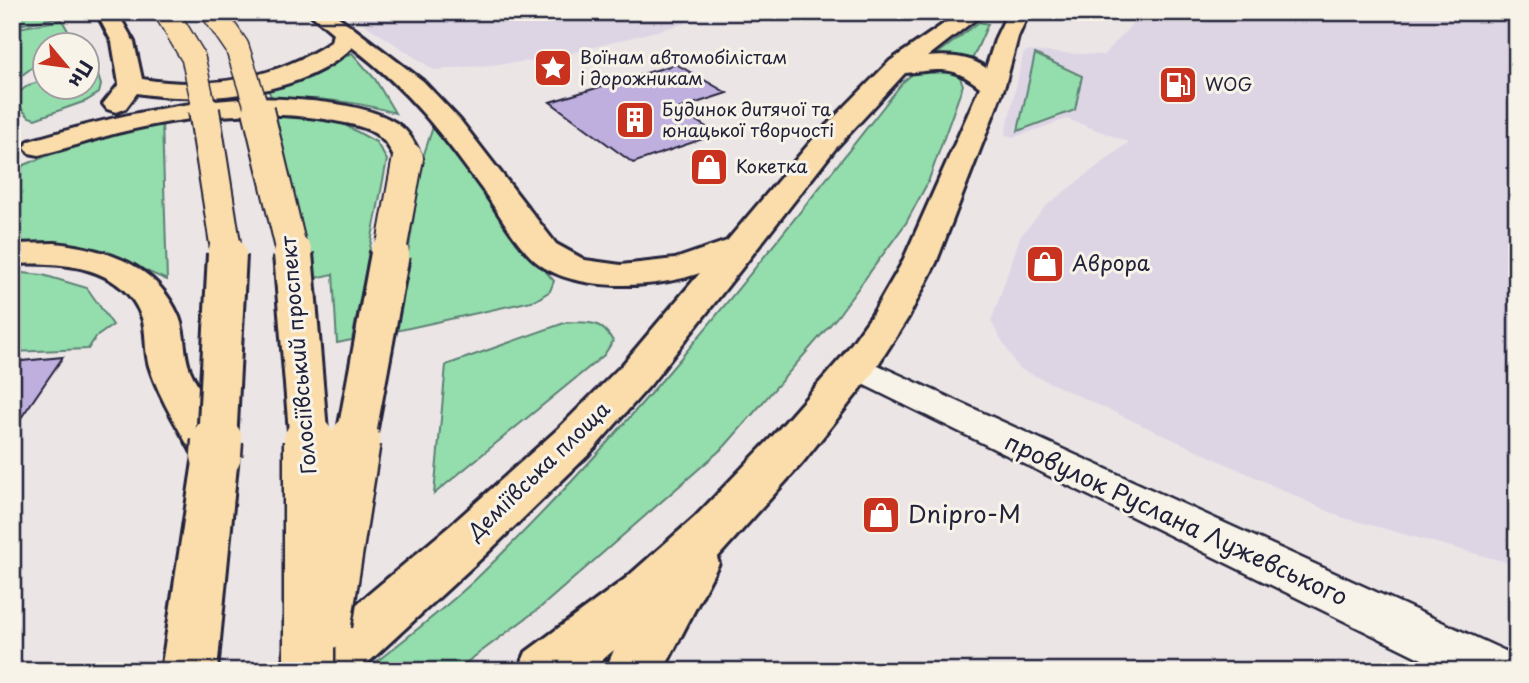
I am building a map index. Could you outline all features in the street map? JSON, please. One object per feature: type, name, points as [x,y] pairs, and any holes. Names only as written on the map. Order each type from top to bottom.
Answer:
[{"type":"main road","points":[[12,158],[97,118],[121,100],[131,84],[122,43],[106,12]]},
{"type":"main road","points":[[166,12],[193,57],[211,143],[227,252],[216,455],[189,671]]},
{"type":"main road","name":"Голосіївський проспект","points":[[213,12],[237,47],[265,132],[292,243],[310,452],[314,671]]},
{"type":"main road","points":[[318,12],[386,63],[431,104],[544,251],[576,269],[621,275],[650,274],[682,268],[740,248]]},
{"type":"main road","name":"Деміївська площа","points":[[314,671],[344,649],[468,540],[573,442],[637,374],[825,143],[898,66],[975,12]]},
{"type":"main road","points":[[546,671],[643,595],[712,531],[787,450],[856,367],[889,318],[919,263],[993,85],[1007,37],[1019,12]]},
{"type":"main road","points":[[131,84],[185,92],[225,90],[267,81],[330,54],[342,45],[344,30]]},
{"type":"main road","points":[[898,66],[947,62],[971,68],[993,85]]},
{"type":"main road","points":[[39,147],[144,117],[191,110],[274,104],[323,111],[382,126],[397,136],[408,158]]},
{"type":"main road","points":[[314,671],[408,158],[431,104]]},
{"type":"main road","points":[[12,254],[38,252],[86,256],[115,267],[142,287],[160,317],[169,367],[216,455]]},
{"type":"main road","points":[[633,671],[712,531]]},
{"type":"street","name":"провулок Руслана Лужевського","points":[[856,367],[1497,671]]},
{"type":"shaded area","points":[[346,12],[668,12],[687,23],[545,60],[434,70]]},
{"type":"shaded area","points":[[1143,12],[1205,23],[1220,12],[1517,12],[1517,565],[1341,517],[1018,368],[991,322],[1020,237],[1047,205],[1129,142],[1067,119],[1015,137],[1005,135],[1023,55],[1026,51],[1104,55]]},
{"type":"green space","points":[[12,12],[59,12],[62,17],[12,26]]},
{"type":"green space","points":[[62,20],[69,32],[32,32],[32,68],[18,78],[12,73],[12,29]]},
{"type":"green space","points":[[979,22],[988,24],[971,62],[936,55]]},
{"type":"green space","points":[[352,53],[375,79],[395,113],[334,101],[272,98],[268,90],[328,66]]},
{"type":"green space","points":[[1035,54],[1082,76],[1075,110],[1018,131]]},
{"type":"green space","points":[[937,69],[959,75],[963,85],[928,182],[906,223],[837,317],[725,446],[541,607],[455,671],[365,671],[462,592],[533,522],[697,339],[903,82],[916,71]]},
{"type":"green space","points":[[31,85],[32,102],[83,102],[35,119],[29,117],[16,103],[22,90]]},
{"type":"green space","points":[[275,112],[343,124],[376,142],[387,160],[352,340],[337,343],[333,274],[307,280],[300,220]]},
{"type":"green space","points":[[162,121],[167,280],[105,253],[72,246],[12,245],[12,170],[76,144]]},
{"type":"green space","points":[[434,124],[516,237],[554,281],[550,291],[536,300],[396,331],[423,157]]},
{"type":"green space","points":[[12,272],[43,275],[87,288],[113,325],[96,337],[88,349],[12,352]]},
{"type":"green space","points":[[567,322],[599,326],[613,341],[604,355],[434,494],[446,365]]},
{"type":"building","name":"Будинок дитячої та юнацької творчості","points":[[676,64],[727,93],[678,109],[717,134],[633,163],[550,102]]},
{"type":"building","points":[[63,357],[12,431],[12,362]]},
{"type":"place","name":"Воїнам автомобілістам і дорожникам","points":[[553,68]]},
{"type":"place","name":"WOG","points":[[1178,85]]},
{"type":"place","name":"Будинок дитячої та юнацької творчості","points":[[635,120]]},
{"type":"place","name":"Кокетка","points":[[709,167]]},
{"type":"place","name":"Аврора","points":[[1045,264]]},
{"type":"place","name":"Dnipro-M","points":[[881,515]]}]
